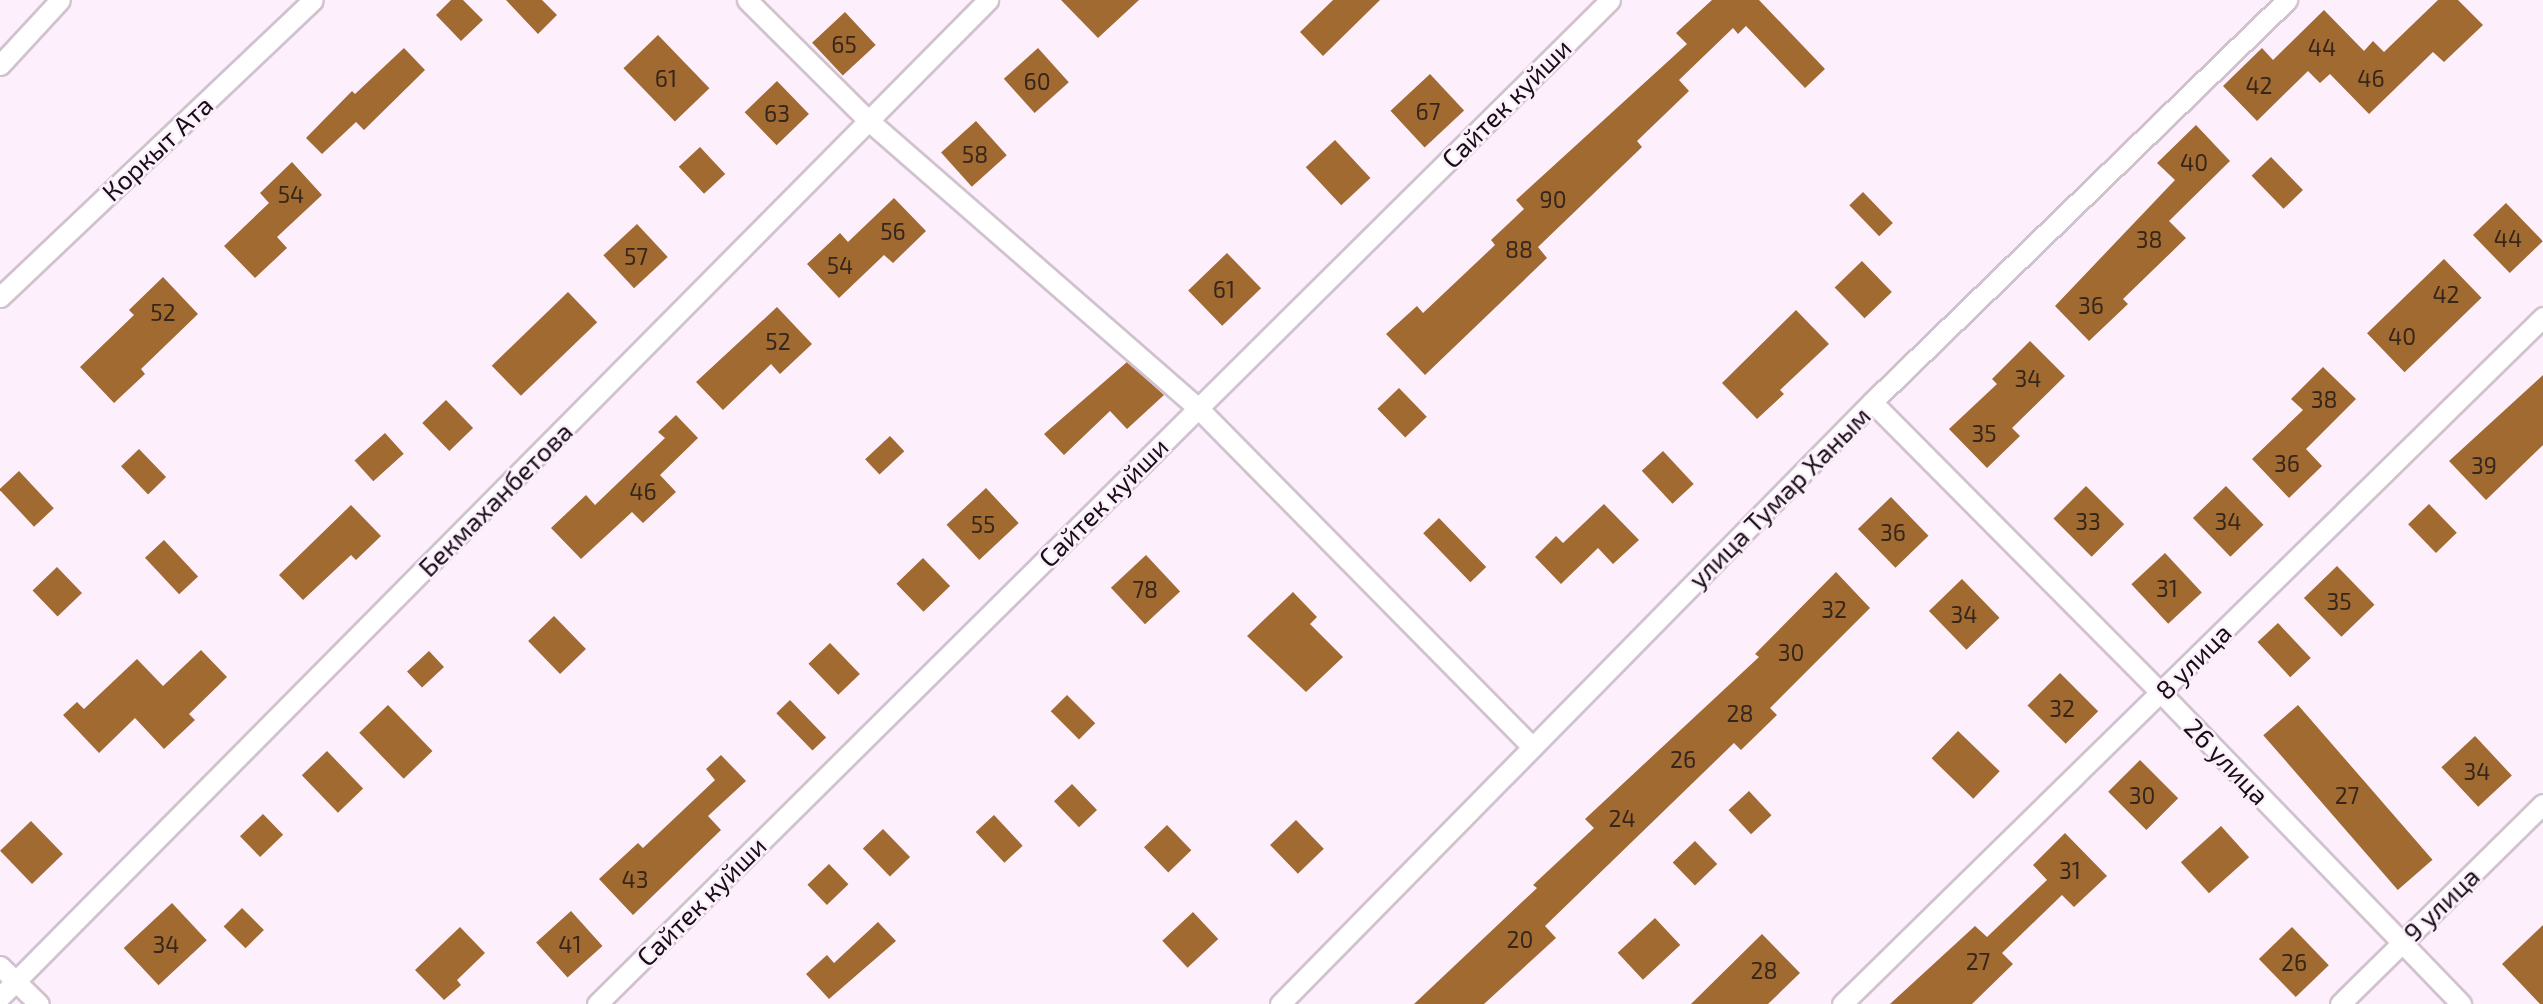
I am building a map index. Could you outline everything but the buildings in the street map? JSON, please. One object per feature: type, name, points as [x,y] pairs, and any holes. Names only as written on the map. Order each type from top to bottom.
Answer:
[{"type":"street","points":[[0,65],[60,0]]},
{"type":"street","name":"Коркыт Ата","points":[[0,297],[313,0]]},
{"type":"street","points":[[747,0],[869,121],[1198,408],[1532,747]]},
{"type":"street","name":"Бекмаханбетова","points":[[0,997],[988,0]]},
{"type":"street","name":"Сайтек куйши","points":[[597,1004],[1610,0]]},
{"type":"street","name":"улица Тумар Ханым","points":[[1280,1004],[1872,402],[2287,0]]},
{"type":"street","name":"8 улица","points":[[1842,1004],[2543,317]]},
{"type":"street","name":"26 улица","points":[[1872,402],[2161,692],[2461,1004]]},
{"type":"street","name":"9 улица","points":[[2340,1004],[2543,804]]},
{"type":"street","points":[[0,966],[38,1004]]}]
